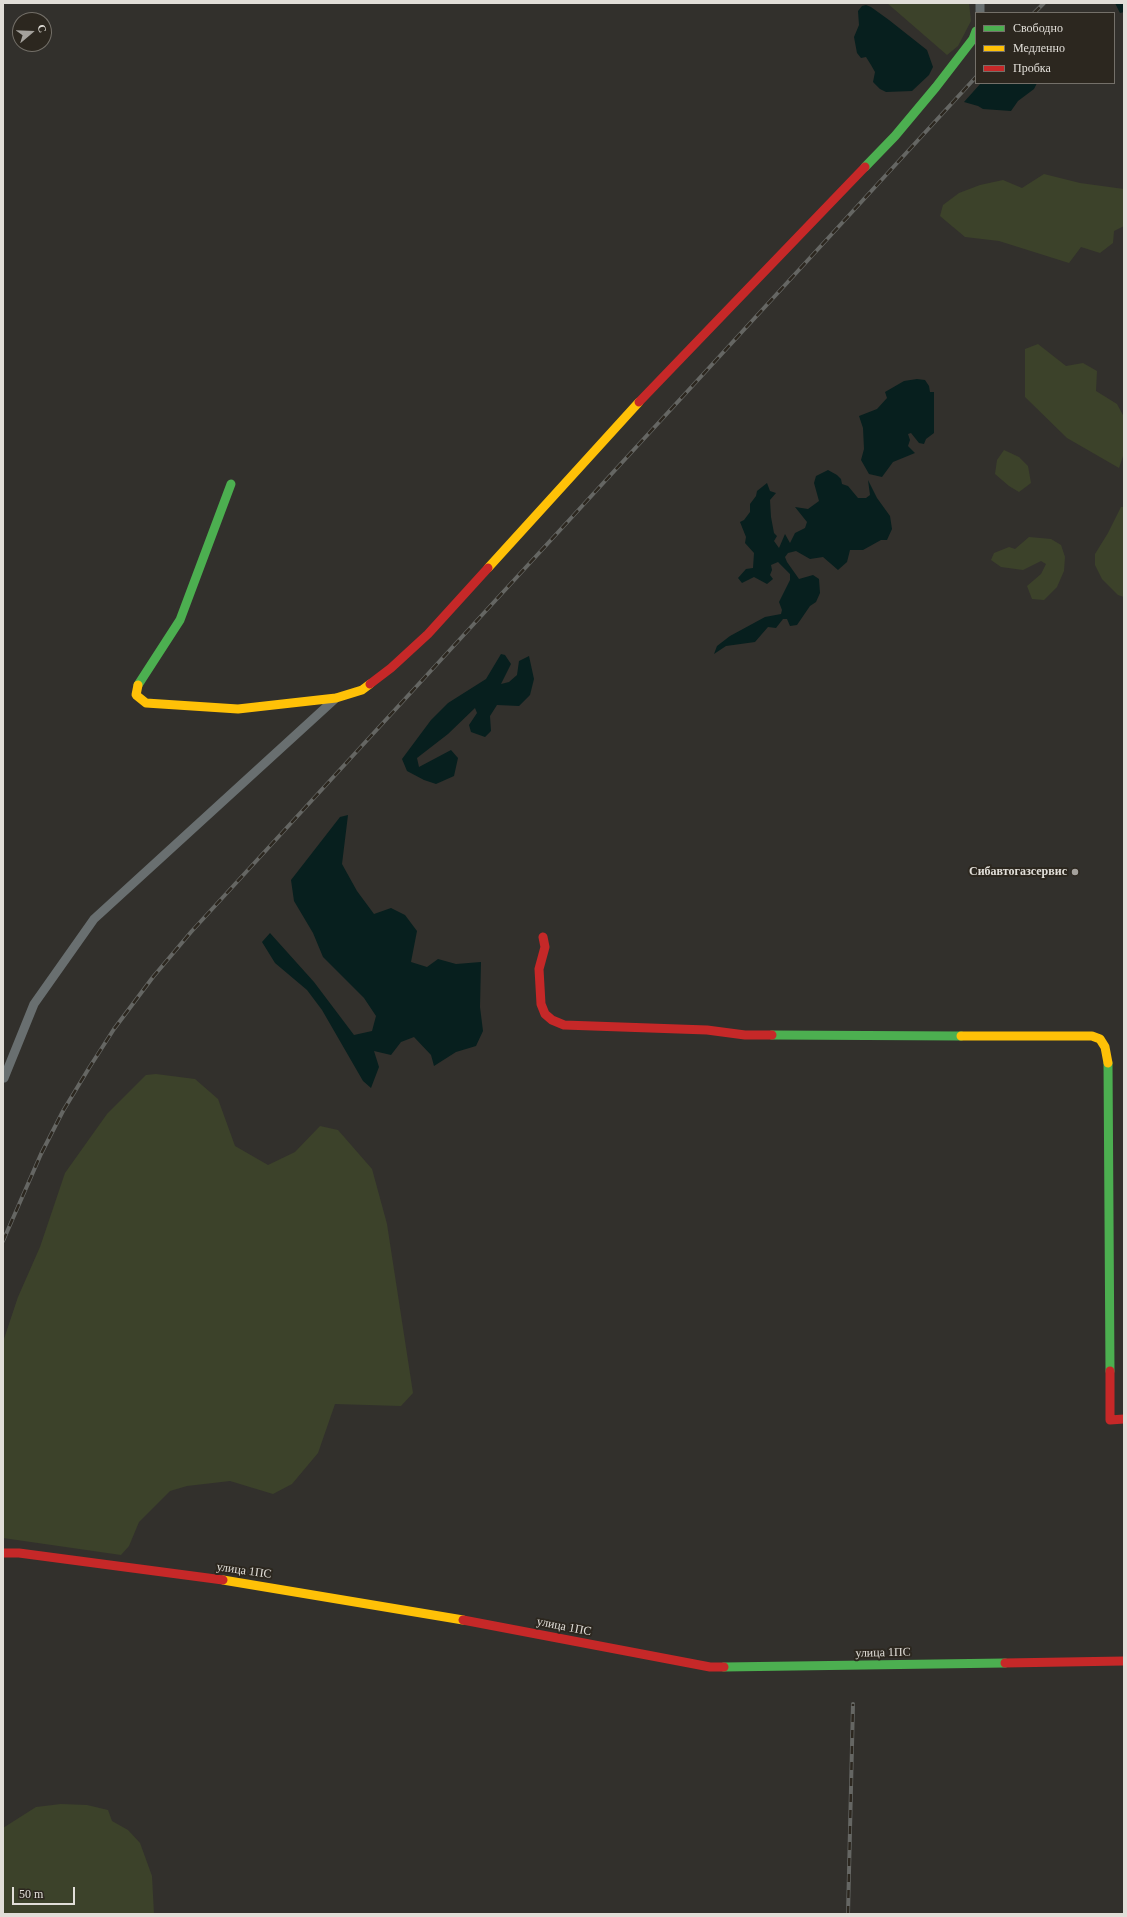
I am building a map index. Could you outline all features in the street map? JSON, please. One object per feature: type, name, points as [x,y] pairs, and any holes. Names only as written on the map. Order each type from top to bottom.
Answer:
[{"type":"street","points":[[231,484],[180,620],[136,688],[136,695],[139,699],[146,703],[238,709],[336,698],[362,690],[409,654],[663,376],[895,136],[936,87],[973,39],[975,34]]},
{"type":"street","points":[[4,1078],[34,1004],[94,919],[336,698]]},
{"type":"street","points":[[543,937],[545,947],[539,969],[542,1004],[545,1014],[552,1020],[564,1025],[707,1030],[745,1035],[1084,1036],[1100,1039],[1105,1047],[1109,1072],[1110,1420],[1124,1418]]},
{"type":"street","name":"улица 1ПС","points":[[3,1553],[19,1553],[261,1585],[468,1621],[710,1667],[1124,1661]]},
{"type":"green space","points":[[887,3],[969,3],[971,21],[958,46],[947,55]]},
{"type":"green space","points":[[1044,174],[1080,183],[1124,189],[1124,226],[1114,231],[1113,243],[1100,253],[1081,247],[1069,263],[999,241],[965,237],[940,216],[943,205],[959,193],[980,185],[1003,180],[1022,188]]},
{"type":"green space","points":[[1038,344],[1066,366],[1083,363],[1097,371],[1096,391],[1117,404],[1124,417],[1124,453],[1119,468],[1067,438],[1025,397],[1025,349]]},
{"type":"green space","points":[[1004,450],[1019,457],[1028,466],[1031,483],[1019,492],[995,474],[997,460]]},
{"type":"green space","points":[[1121,507],[1124,507],[1124,597],[1118,595],[1102,579],[1095,565],[1095,554],[1108,533]]},
{"type":"green space","points":[[1029,537],[1051,539],[1061,545],[1065,557],[1064,571],[1057,587],[1044,600],[1032,599],[1027,586],[1041,574],[1046,564],[1041,561],[1023,570],[1001,567],[991,560],[994,553],[1009,547],[1015,549]]},
{"type":"green space","points":[[156,1074],[195,1079],[218,1099],[235,1146],[268,1165],[295,1152],[320,1126],[338,1130],[372,1169],[387,1224],[413,1393],[401,1406],[335,1404],[318,1453],[292,1484],[273,1494],[230,1481],[187,1486],[170,1491],[139,1522],[129,1546],[121,1555],[3,1538],[3,1342],[18,1297],[40,1247],[65,1173],[107,1114],[146,1075]]},
{"type":"green space","points":[[61,1804],[87,1805],[108,1810],[112,1821],[128,1830],[140,1843],[152,1876],[154,1914],[3,1914],[3,1828],[36,1807]]},
{"type":"water","points":[[1115,3],[1124,3],[1124,12],[1120,13]]},
{"type":"water","points":[[866,5],[889,20],[927,50],[933,67],[929,75],[912,91],[886,92],[880,89],[873,82],[875,72],[866,57],[861,58],[857,53],[854,37],[859,25],[858,11],[862,6]]},
{"type":"water","points":[[980,84],[1036,84],[1034,89],[1018,101],[1011,111],[983,109],[964,102]]},
{"type":"water","points":[[917,379],[925,380],[929,386],[930,392],[934,392],[934,433],[926,439],[924,444],[919,443],[911,433],[908,434],[910,440],[908,446],[915,453],[893,462],[882,477],[869,474],[861,460],[864,449],[863,428],[859,416],[877,409],[887,398],[885,392],[904,381]]},
{"type":"water","points":[[828,470],[837,475],[841,479],[842,484],[848,486],[858,498],[866,498],[870,495],[868,480],[877,498],[890,516],[892,529],[887,540],[881,540],[863,550],[850,550],[847,562],[838,570],[823,557],[810,559],[796,551],[788,553],[785,557],[787,562],[799,579],[813,575],[819,579],[820,593],[816,602],[810,606],[797,625],[790,626],[787,619],[783,619],[776,628],[768,627],[755,642],[726,646],[714,654],[717,646],[730,636],[765,617],[781,614],[782,610],[779,602],[790,580],[790,574],[778,562],[771,565],[772,570],[770,575],[773,579],[767,584],[754,577],[742,583],[738,578],[746,569],[753,568],[754,553],[745,543],[746,537],[740,522],[744,520],[750,512],[750,504],[756,496],[757,491],[767,483],[770,491],[776,493],[770,500],[774,533],[777,536],[774,541],[779,548],[785,534],[790,543],[795,533],[805,528],[807,522],[795,507],[808,509],[819,501],[814,483],[816,476]]},
{"type":"water","points":[[501,654],[505,655],[511,664],[501,684],[509,682],[517,675],[519,661],[529,656],[534,679],[530,695],[519,706],[497,705],[490,716],[491,731],[485,737],[471,732],[469,725],[477,713],[475,708],[448,734],[417,758],[419,767],[451,750],[458,758],[454,776],[436,784],[424,780],[407,771],[402,759],[431,720],[448,703],[486,679]]},
{"type":"water","points":[[348,815],[342,864],[357,891],[374,914],[391,908],[405,915],[417,931],[411,962],[427,967],[438,959],[456,964],[481,962],[480,1007],[483,1031],[476,1046],[456,1052],[434,1066],[431,1055],[414,1037],[401,1042],[391,1055],[374,1051],[379,1067],[371,1088],[363,1081],[322,1010],[307,990],[275,963],[262,942],[270,933],[314,982],[354,1035],[372,1031],[376,1016],[364,998],[323,957],[313,933],[294,901],[291,880],[340,817]]},
{"type":"railway","points":[[1035,12],[1044,3]]},
{"type":"railway","points":[[3,1241],[41,1154],[63,1111],[114,1029],[153,977],[191,932],[975,78]]},
{"type":"railway","points":[[848,1914],[853,1704]]},
{"type":"traffic: fast","points":[[865,167],[895,136],[936,87],[973,39],[975,34]]},
{"type":"traffic: fast","points":[[138,685],[180,620],[231,484]]},
{"type":"traffic: fast","points":[[772,1035],[961,1036]]},
{"type":"traffic: fast","points":[[1108,1063],[1110,1371]]},
{"type":"traffic: fast","points":[[724,1667],[1005,1663]]},
{"type":"traffic: slow","points":[[488,568],[639,402]]},
{"type":"traffic: slow","points":[[138,685],[136,695],[146,703],[238,709],[336,698],[362,690],[370,684]]},
{"type":"traffic: slow","points":[[961,1036],[1092,1036],[1100,1039],[1105,1047],[1108,1063]]},
{"type":"traffic: slow","points":[[223,1580],[463,1620]]},
{"type":"traffic: jam","points":[[639,402],[865,167]]},
{"type":"traffic: jam","points":[[370,684],[391,668],[428,634],[488,568]]},
{"type":"traffic: jam","points":[[543,937],[545,947],[539,969],[541,1004],[545,1014],[552,1020],[564,1025],[707,1030],[745,1035],[772,1035]]},
{"type":"traffic: jam","points":[[1110,1371],[1110,1420],[1124,1419]]},
{"type":"traffic: jam","points":[[3,1553],[19,1553],[223,1580]]},
{"type":"traffic: jam","points":[[463,1620],[710,1667],[724,1667]]},
{"type":"traffic: jam","points":[[1005,1663],[1124,1661]]},
{"type":"place","name":"Сибавтогазсервис","points":[[1075,872]]}]
